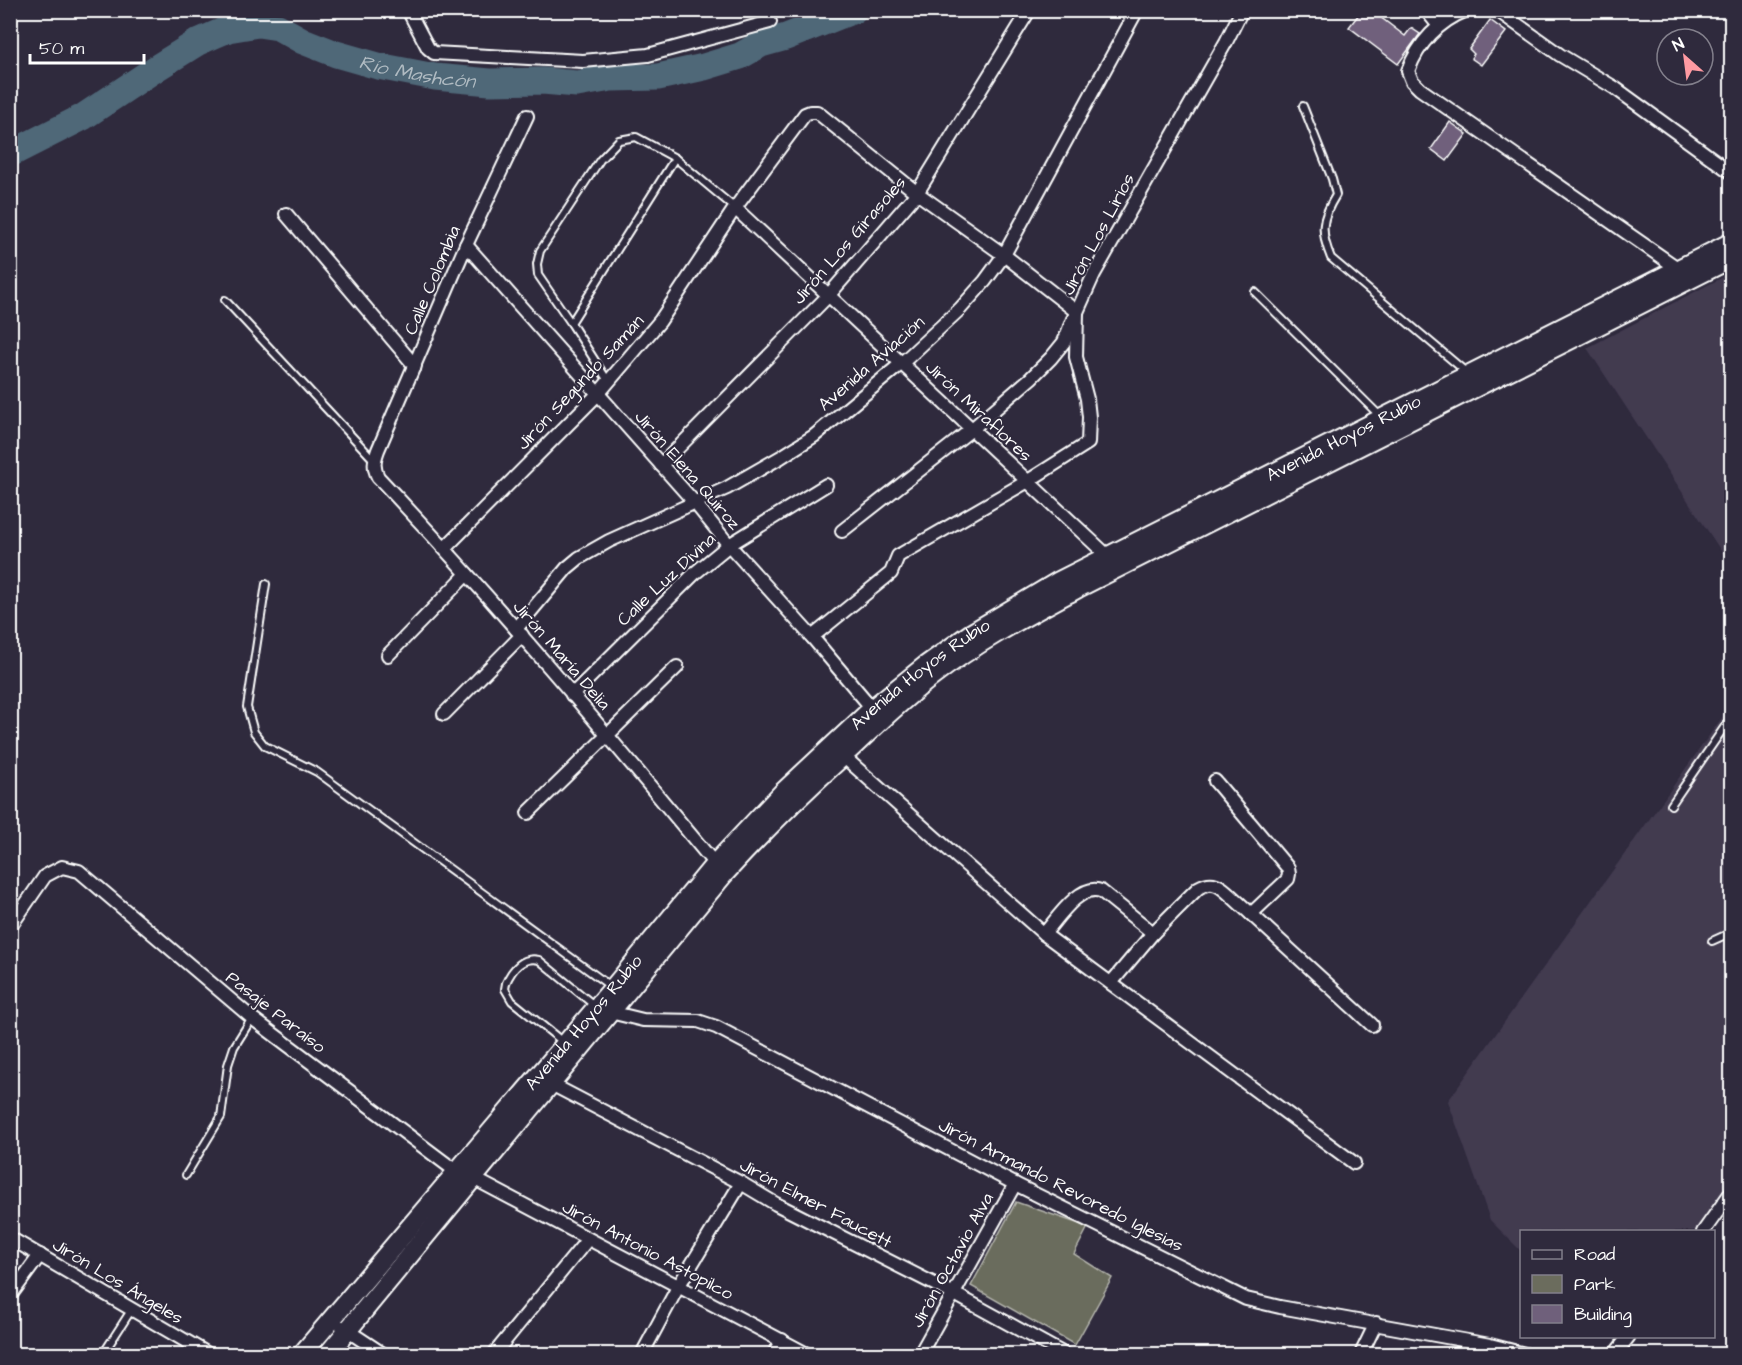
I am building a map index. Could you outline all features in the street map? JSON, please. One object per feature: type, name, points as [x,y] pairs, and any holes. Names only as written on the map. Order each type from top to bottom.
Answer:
[{"type":"main road","name":"Avenida Hoyos Rubio","points":[[1685,274],[1731,242]]},
{"type":"main road","name":"Avenida Hoyos Rubio","points":[[302,1354],[551,1084],[604,1010],[783,792],[876,714],[925,666],[970,634],[1059,581],[1114,562],[1475,380],[1569,323],[1685,274],[1731,258]]},
{"type":"main road","name":"Avenida Hoyos Rubio","points":[[328,1354],[348,1331],[566,1044],[604,1010],[613,988],[720,869],[843,756],[876,714]]},
{"type":"street","points":[[408,10],[428,48],[434,53],[583,61],[648,55],[770,22]]},
{"type":"street","name":"Jirón Los Girasoles","points":[[661,465],[828,296],[917,193],[1027,14],[1027,10]]},
{"type":"street","name":"Avenida Aviación","points":[[444,714],[519,632],[567,568],[579,558],[736,483],[798,447],[902,363],[960,309],[1004,255],[1137,10]]},
{"type":"street","name":"Jirón Los Lirios","points":[[812,637],[891,573],[898,556],[1085,447],[1090,439],[1087,399],[1076,357],[1077,312],[1094,274],[1242,10]]},
{"type":"street","points":[[1426,10],[1438,26]]},
{"type":"street","points":[[1467,10],[1438,26],[1414,53],[1408,71],[1412,81],[1420,89],[1685,274]]},
{"type":"street","points":[[1497,10],[1560,55],[1615,88],[1731,173]]},
{"type":"street","name":"Jirón Segundo Samán","points":[[445,548],[597,394],[665,314],[735,208],[805,114],[817,112],[917,193]]},
{"type":"street","name":"Calle Colombia","points":[[374,461],[466,245],[527,116]]},
{"type":"street","points":[[842,531],[972,429],[1051,358],[1064,342],[1077,312],[1004,255],[917,193]]},
{"type":"street","name":"Jirón Miraflores","points":[[735,208],[1114,562]]},
{"type":"street","points":[[286,214],[416,366]]},
{"type":"street","name":"Jirón Elena Quiroz","points":[[466,245],[695,503],[876,714]]},
{"type":"street","name":"Jirón María Delia","points":[[374,461],[374,469],[378,477],[519,632],[720,869]]},
{"type":"street","name":"Calle Luz Divina","points":[[572,695],[673,594],[729,545],[826,485]]},
{"type":"street","points":[[388,655],[467,574]]},
{"type":"street","points":[[528,813],[677,667]]},
{"type":"street","points":[[843,756],[1044,934],[1354,1163]]},
{"type":"street","points":[[1215,781],[1288,868],[1288,879],[1251,914]]},
{"type":"street","name":"Pasaje Paraíso","points":[[10,927],[45,876],[62,867],[79,871],[252,1018],[465,1175]]},
{"type":"street","points":[[1111,983],[1153,933],[1198,888],[1212,883],[1219,885],[1372,1025]]},
{"type":"street","points":[[1044,934],[1078,896],[1094,889],[1101,891],[1153,933]]},
{"type":"street","name":"Jirón Armando Revoredo Iglesias","points":[[604,1010],[643,1020],[698,1021],[716,1027],[1015,1184],[1246,1299],[1490,1345],[1525,1354]]},
{"type":"street","name":"Jirón Elmer Faucett","points":[[551,1084],[1064,1354]]},
{"type":"street","name":"Jirón Antonio Astopilco","points":[[465,1175],[807,1354]]},
{"type":"street","points":[[642,1354],[678,1287],[741,1183]]},
{"type":"street","name":"Jirón Octavio Alva","points":[[920,1354],[1015,1184]]},
{"type":"street","points":[[1704,1230],[1731,1191]]},
{"type":"street","name":"Jirón Los Ángeles","points":[[10,1238],[208,1354]]},
{"type":"street","points":[[494,1354],[588,1239]]},
{"type":"street","points":[[10,1296],[40,1255]]},
{"type":"street","points":[[331,1320],[383,1354]]},
{"type":"street","points":[[1361,1354],[1376,1323]]},
{"type":"street","points":[[1615,1354],[1627,1338]]},
{"type":"street","points":[[774,1354],[782,1340]]},
{"type":"lane","points":[[1303,106],[1332,178],[1336,195],[1326,211],[1323,229],[1331,258],[1475,380]]},
{"type":"lane","points":[[608,381],[538,275],[537,264],[540,251],[600,160],[619,140],[636,137],[675,158],[735,208]]},
{"type":"lane","points":[[571,322],[675,158]]},
{"type":"lane","points":[[1255,292],[1388,424]]},
{"type":"lane","points":[[225,300],[374,461]]},
{"type":"lane","points":[[266,584],[247,707],[254,732],[266,746],[317,772],[613,988]]},
{"type":"lane","points":[[1671,805],[1731,716]]},
{"type":"lane","points":[[1712,941],[1731,932]]},
{"type":"lane","points":[[566,1044],[512,1001],[507,994],[506,983],[520,963],[533,959],[539,960],[604,1010]]},
{"type":"lane","points":[[186,1175],[221,1118],[228,1065],[234,1047],[252,1018]]},
{"type":"lane","points":[[103,1354],[132,1310]]},
{"type":"shaded area","points":[[1731,273],[1731,566],[1587,348]]},
{"type":"shaded area","points":[[1731,705],[1731,1181],[1697,1230],[1520,1230],[1520,1250],[1490,1220],[1448,1101]]},
{"type":"green space","points":[[1016,1202],[1088,1227],[1074,1254],[1112,1278],[1075,1345],[971,1286]]},
{"type":"building","points":[[1362,10],[1371,10],[1405,36],[1411,28],[1420,34],[1398,64],[1349,27]]},
{"type":"building","points":[[1490,20],[1506,32],[1481,65],[1471,58],[1474,54],[1469,49]]},
{"type":"building","points":[[1450,122],[1467,134],[1447,161],[1431,149]]},
{"type":"waterway","name":"Río Mashcón","points":[[10,154],[83,117],[198,42],[228,29],[258,24],[278,27],[303,41],[336,54],[378,66],[435,77],[490,82],[543,81],[577,84],[611,78],[658,77],[704,67],[740,56],[761,44],[786,37],[854,10]]}]
